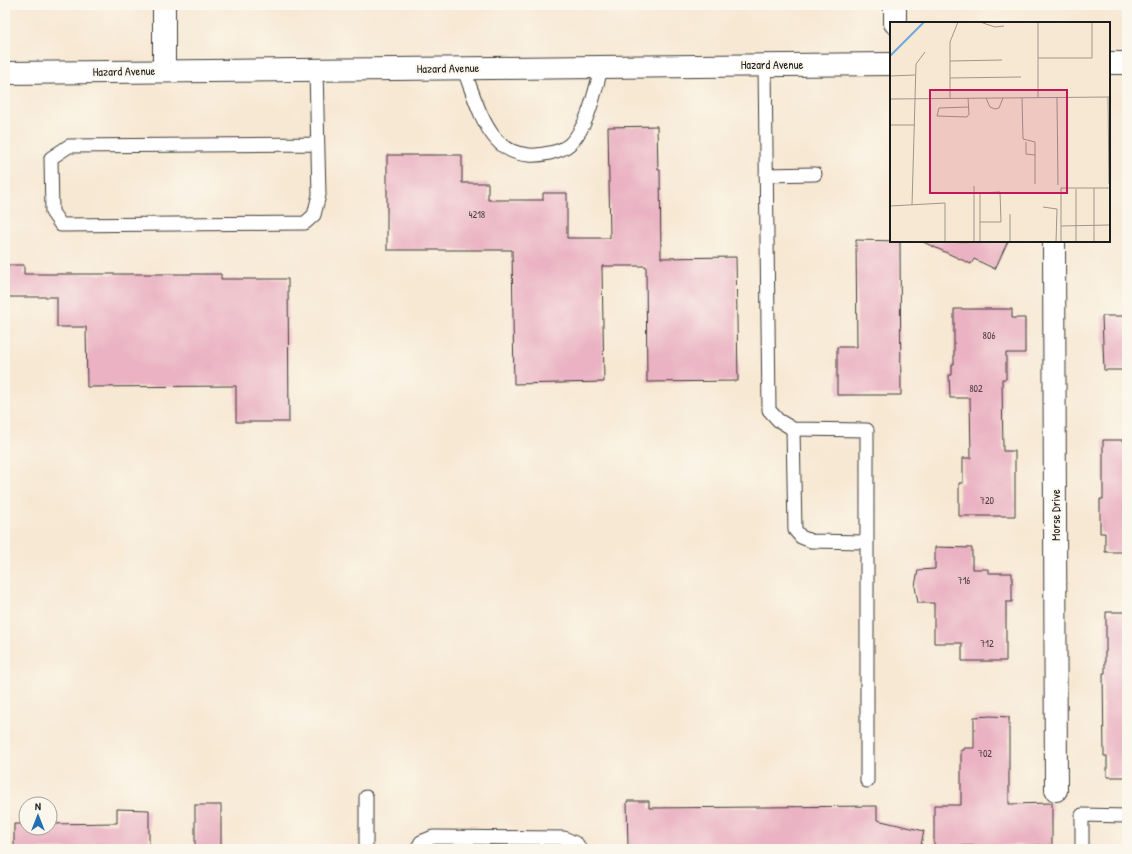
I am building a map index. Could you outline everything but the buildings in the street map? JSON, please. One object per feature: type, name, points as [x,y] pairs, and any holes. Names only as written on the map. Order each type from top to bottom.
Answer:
[{"type":"street","points":[[164,5],[164,70]]},
{"type":"street","points":[[895,5],[895,22]]},
{"type":"street","points":[[1110,63],[1127,63]]},
{"type":"street","name":"Hazard Avenue","points":[[5,73],[164,70],[316,70],[764,64],[890,64]]},
{"type":"street","name":"Morse Drive","points":[[1054,242],[1056,790]]},
{"type":"lane","points":[[764,64],[769,410],[778,420],[793,429],[867,430],[867,781]]},
{"type":"lane","points":[[463,68],[484,121],[494,138],[506,149],[520,154],[536,156],[554,152],[569,145],[580,130],[588,114],[602,66]]},
{"type":"lane","points":[[316,70],[318,195],[314,215],[305,223],[61,225],[52,212],[51,158],[69,146],[317,144]]},
{"type":"lane","points":[[766,175],[815,174]]},
{"type":"lane","points":[[793,429],[795,530],[801,537],[811,541],[866,542]]},
{"type":"lane","points":[[366,797],[366,849]]},
{"type":"lane","points":[[1082,849],[1082,815],[1127,816]]},
{"type":"lane","points":[[417,849],[421,842],[433,838],[564,838],[577,844],[580,849]]}]
